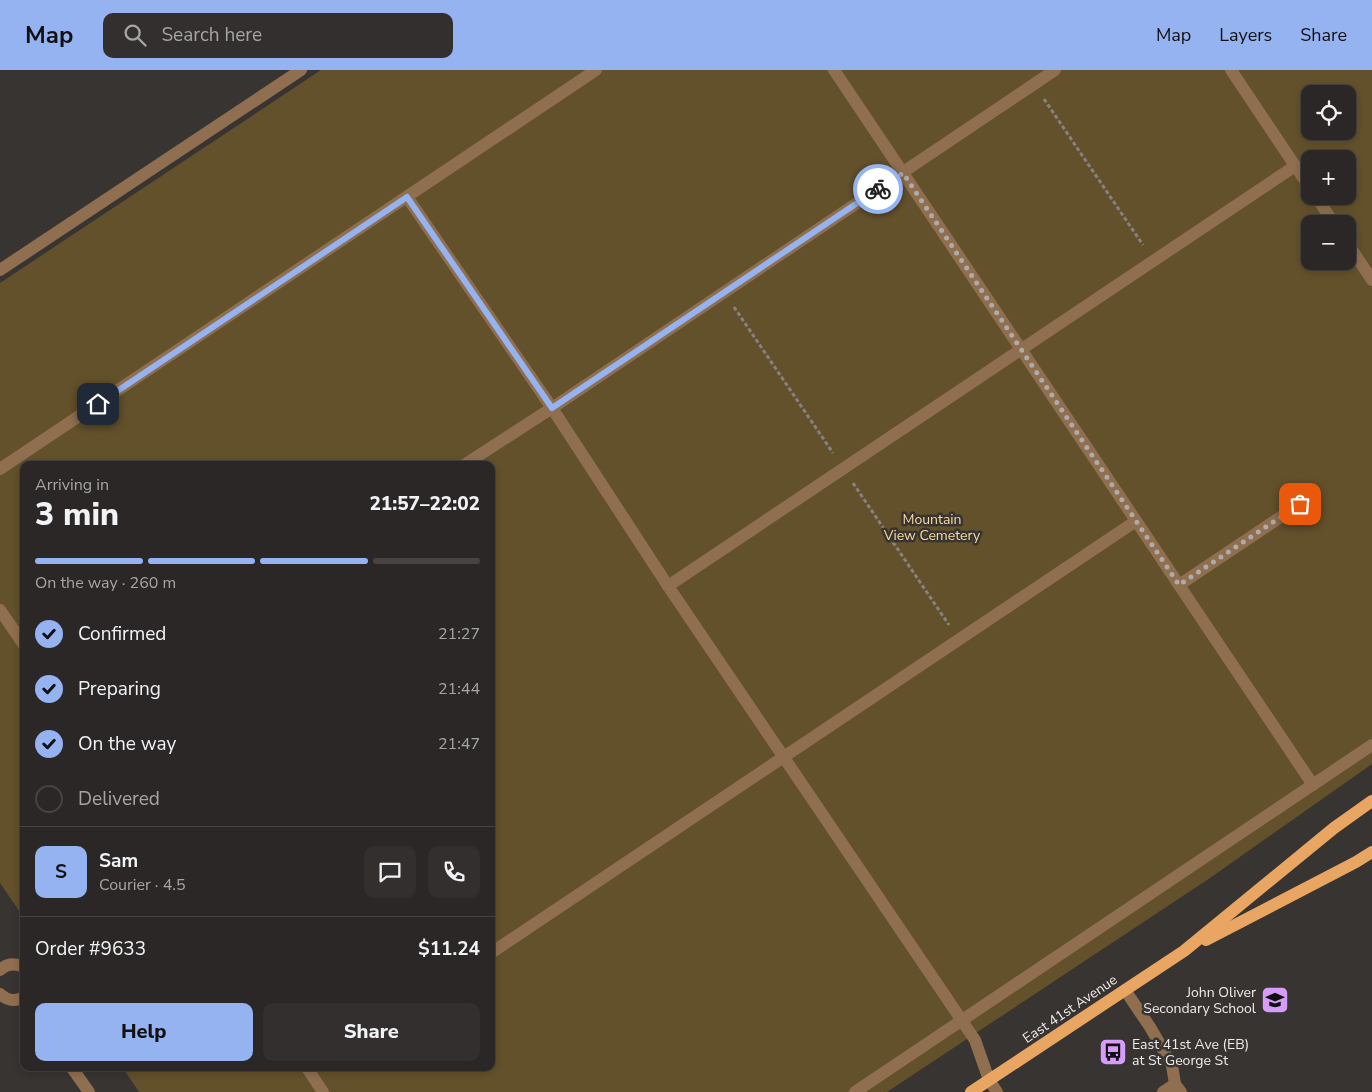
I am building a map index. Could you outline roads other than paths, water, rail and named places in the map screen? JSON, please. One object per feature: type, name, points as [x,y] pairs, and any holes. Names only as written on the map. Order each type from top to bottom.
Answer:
[{"type":"main road","name":"East 41st Avenue","points":[[972,1092],[1184,951],[1334,828],[1372,801]]},
{"type":"main road","name":"East 41st Avenue","points":[[1184,951],[1372,852]]},
{"type":"street","points":[[0,270],[301,70]]},
{"type":"street","points":[[0,469],[596,70]]},
{"type":"street","points":[[834,70],[1313,785]]},
{"type":"street","points":[[470,461],[1055,70]]},
{"type":"street","points":[[1231,70],[1301,175]]},
{"type":"street","points":[[668,586],[1295,166]]},
{"type":"street","points":[[407,197],[552,408],[783,758],[962,1020],[975,1040],[989,1080],[997,1092]]},
{"type":"street","points":[[1356,256],[1372,280]]},
{"type":"street","points":[[1179,585],[1300,504]]},
{"type":"street","points":[[495,950],[1136,521]]},
{"type":"street","points":[[0,610],[20,639]]},
{"type":"street","points":[[854,1092],[1372,745]]},
{"type":"street","points":[[1,966],[10,964],[20,966]]},
{"type":"street","points":[[1125,990],[1150,1027],[1172,1065],[1178,1088],[1163,1092]]},
{"type":"street","points":[[0,994],[8,1000],[20,1000]]},
{"type":"street","points":[[74,1071],[89,1092]]},
{"type":"street","points":[[312,1071],[323,1092]]},
{"type":"place","name":"John Oliver Secondary School","points":[[1275,1000]]},
{"type":"place","name":"East 41st Ave (EB) at St George St","points":[[1113,1052]]},
{"type":"park label","name":"Mountain View Cemetery","points":[[932,528]]}]
